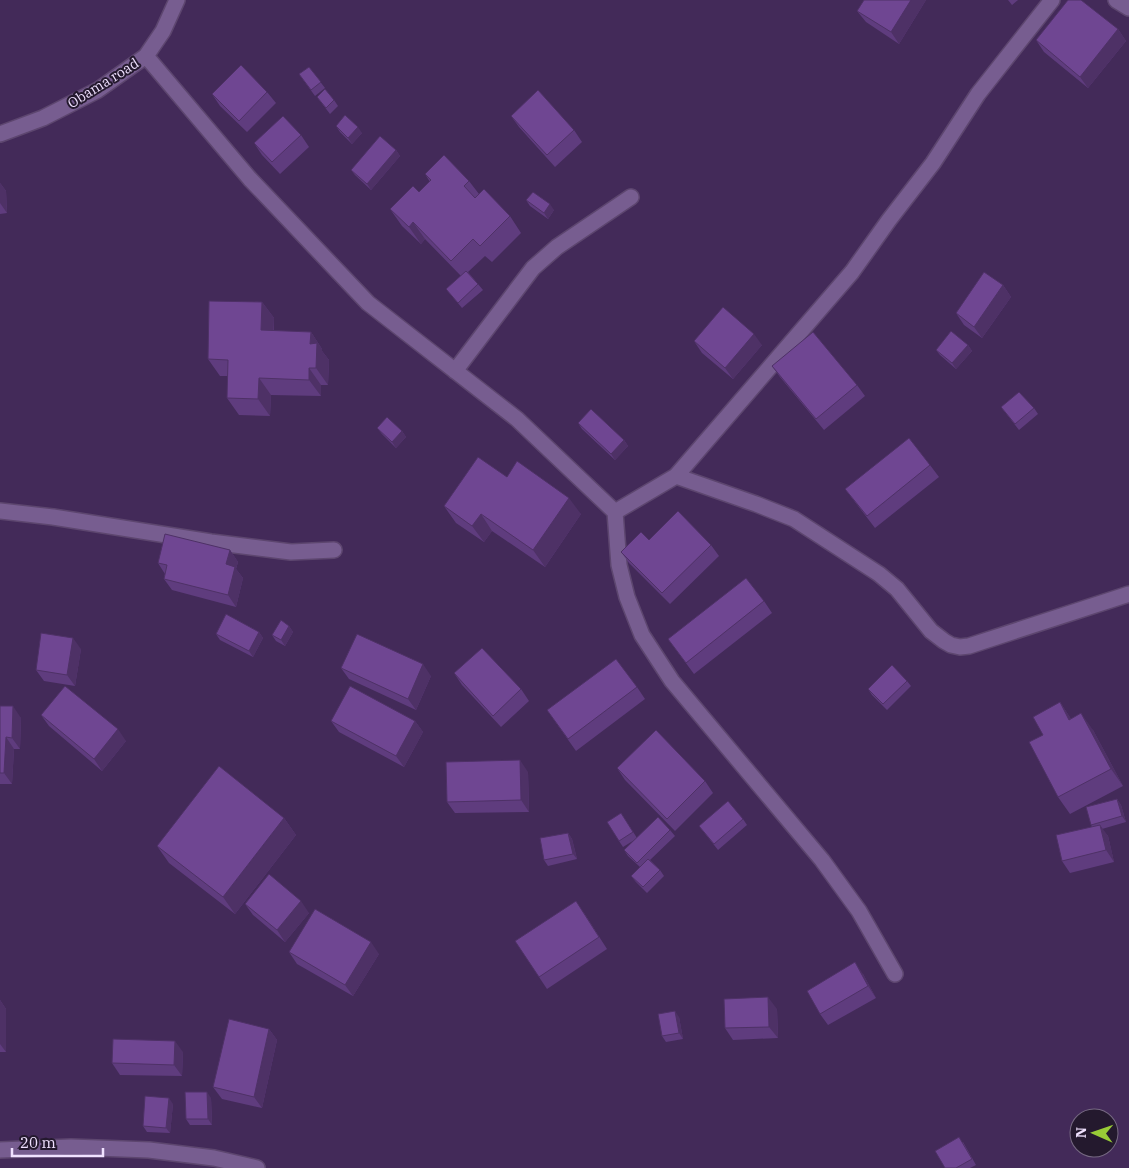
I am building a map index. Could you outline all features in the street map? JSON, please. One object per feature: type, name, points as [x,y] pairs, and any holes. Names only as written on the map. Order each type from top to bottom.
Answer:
[{"type":"street","name":"Obama road","points":[[0,134],[43,118],[98,90],[146,56],[163,32],[177,0]]},
{"type":"street","points":[[615,512],[676,476],[852,272],[933,163],[978,94],[1052,0]]},
{"type":"street","points":[[1116,0],[1129,8]]},
{"type":"street","points":[[146,56],[250,179],[368,303],[517,419],[615,512],[619,565],[627,597],[642,635],[672,681],[822,860],[859,911],[895,974]]},
{"type":"street","points":[[455,371],[533,268],[557,247],[631,197]]},
{"type":"street","points":[[676,476],[794,519],[879,574],[897,589],[931,631],[951,645],[960,647],[970,646],[1129,594]]},
{"type":"street","points":[[0,511],[291,552],[334,550]]},
{"type":"street","points":[[0,1150],[71,1147],[148,1150],[214,1158],[258,1168]]},
{"type":"building","points":[[864,0],[911,0],[891,32],[857,11]]},
{"type":"building","points":[[1068,0],[1081,0],[1118,29],[1080,77],[1036,40]]},
{"type":"building","points":[[241,65],[267,92],[239,121],[212,94]]},
{"type":"building","points":[[309,67],[321,82],[311,90],[299,74]]},
{"type":"building","points":[[325,89],[334,100],[326,108],[317,97]]},
{"type":"building","points":[[538,90],[574,130],[547,155],[511,116]]},
{"type":"building","points":[[345,115],[358,127],[348,138],[336,126]]},
{"type":"building","points":[[283,116],[301,135],[272,162],[254,143]]},
{"type":"building","points":[[380,136],[396,150],[367,184],[351,170]]},
{"type":"building","points":[[444,155],[469,181],[464,186],[475,198],[484,189],[510,216],[480,246],[473,239],[451,261],[413,222],[409,227],[390,209],[413,186],[419,192],[431,180],[425,174]]},
{"type":"building","points":[[533,192],[550,204],[544,213],[526,200]]},
{"type":"building","points":[[466,271],[478,284],[458,303],[446,289]]},
{"type":"building","points":[[984,272],[1003,285],[974,327],[956,313]]},
{"type":"building","points":[[209,301],[262,302],[261,330],[311,332],[310,344],[317,343],[316,368],[309,368],[309,380],[259,378],[258,399],[227,398],[228,360],[208,359]]},
{"type":"building","points":[[723,307],[754,334],[725,368],[694,341]]},
{"type":"building","points":[[951,331],[968,345],[952,363],[936,350]]},
{"type":"building","points":[[813,332],[857,385],[816,419],[772,366]]},
{"type":"building","points":[[1019,392],[1034,408],[1015,424],[1001,407]]},
{"type":"building","points":[[591,409],[624,440],[611,454],[578,423]]},
{"type":"building","points":[[387,417],[402,431],[392,442],[377,428]]},
{"type":"building","points":[[909,438],[930,465],[867,516],[845,489]]},
{"type":"building","points":[[478,457],[507,477],[517,461],[569,498],[533,550],[481,514],[472,526],[444,506]]},
{"type":"building","points":[[678,511],[711,545],[662,593],[621,552],[641,532],[649,540]]},
{"type":"building","points":[[165,534],[230,550],[226,564],[235,567],[228,595],[164,579],[167,565],[158,563]]},
{"type":"building","points":[[746,578],[764,601],[686,663],[668,639]]},
{"type":"building","points":[[226,614],[259,632],[249,651],[216,634]]},
{"type":"building","points":[[281,620],[289,626],[281,640],[272,635]]},
{"type":"building","points":[[41,633],[73,638],[67,675],[36,670]]},
{"type":"building","points":[[357,634],[423,664],[408,699],[341,668]]},
{"type":"building","points":[[482,648],[521,689],[493,716],[454,673]]},
{"type":"building","points":[[616,659],[637,687],[568,739],[547,710]]},
{"type":"building","points":[[892,665],[907,681],[883,704],[868,689]]},
{"type":"building","points":[[65,686],[118,729],[94,759],[41,715]]},
{"type":"building","points":[[350,686],[415,721],[396,756],[331,721]]},
{"type":"building","points":[[1060,702],[1069,720],[1081,713],[1111,769],[1058,797],[1029,742],[1043,735],[1033,717]]},
{"type":"building","points":[[0,706],[13,706],[12,738],[6,737],[4,773],[0,773]]},
{"type":"building","points":[[656,730],[705,781],[667,819],[617,768]]},
{"type":"building","points":[[520,760],[521,800],[447,802],[446,762]]},
{"type":"building","points":[[219,766],[284,818],[223,897],[157,846]]},
{"type":"building","points":[[1117,799],[1122,816],[1091,825],[1086,807]]},
{"type":"building","points":[[728,801],[743,819],[714,844],[699,826]]},
{"type":"building","points":[[621,813],[633,832],[619,841],[607,822]]},
{"type":"building","points":[[658,817],[670,830],[637,863],[624,850]]},
{"type":"building","points":[[1100,825],[1106,850],[1062,861],[1056,835]]},
{"type":"building","points":[[568,833],[573,854],[544,860],[540,838]]},
{"type":"building","points":[[648,859],[660,870],[643,887],[631,876]]},
{"type":"building","points":[[269,874],[301,901],[277,930],[245,904]]},
{"type":"building","points":[[576,901],[599,937],[539,977],[515,941]]},
{"type":"building","points":[[315,909],[371,942],[345,985],[289,952]]},
{"type":"building","points":[[855,962],[868,986],[820,1014],[807,991]]},
{"type":"building","points":[[768,997],[769,1027],[725,1028],[724,999]]},
{"type":"building","points":[[675,1011],[679,1033],[662,1036],[658,1014]]},
{"type":"building","points":[[229,1019],[269,1029],[254,1097],[213,1087]]},
{"type":"building","points":[[113,1039],[175,1041],[174,1065],[112,1063]]},
{"type":"building","points":[[185,1092],[207,1092],[208,1119],[186,1119]]},
{"type":"building","points":[[145,1096],[169,1098],[166,1128],[143,1126]]},
{"type":"building","points":[[959,1137],[972,1159],[956,1168],[945,1168],[935,1151]]}]
